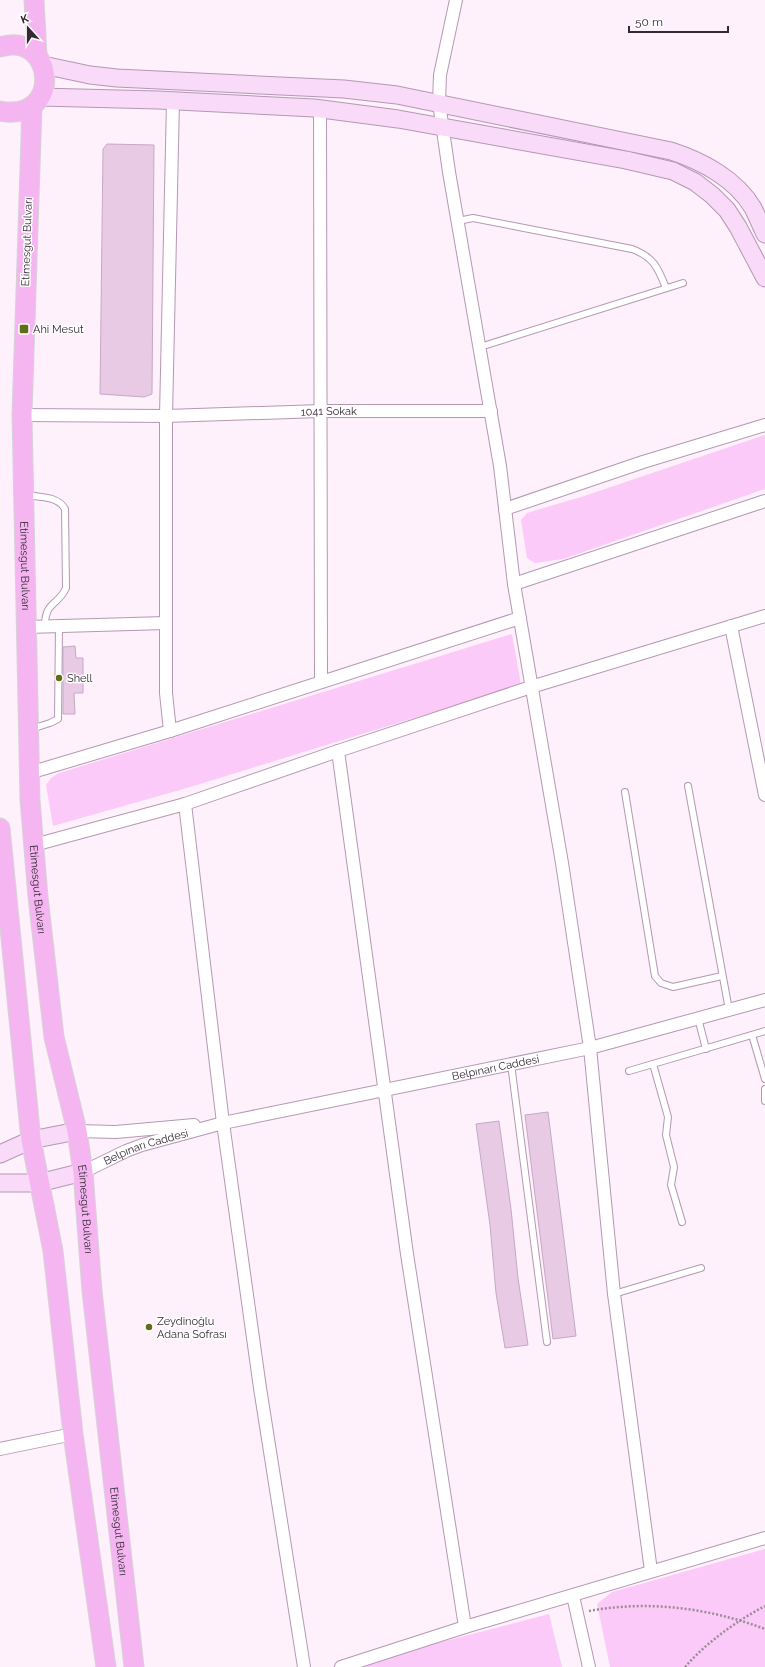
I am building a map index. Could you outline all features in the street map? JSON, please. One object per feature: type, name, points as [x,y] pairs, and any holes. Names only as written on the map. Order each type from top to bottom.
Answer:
[{"type":"main road","points":[[34,0],[40,60]]},
{"type":"main road","points":[[0,47],[6,45],[17,45],[27,48],[40,60],[90,75],[117,78],[344,89],[398,95],[671,151],[690,157],[706,165],[733,185],[752,208],[765,234]]},
{"type":"main road","name":"Etimesgut Bulvarı","points":[[40,60],[46,76],[45,87],[36,101],[22,415],[24,495],[36,627],[26,659],[29,773],[38,897],[54,1037],[77,1131],[83,1172],[92,1291],[134,1667]]},
{"type":"main road","points":[[0,111],[11,113],[22,111],[36,101],[173,101],[320,108],[398,119],[618,159],[672,171],[695,182],[712,195],[727,210],[765,278]]},
{"type":"main road","points":[[0,828],[1,857],[31,1140],[53,1251],[73,1434],[106,1667]]},
{"type":"main road","name":"Belpınarı Caddesi","points":[[0,1154],[31,1140],[77,1131]]},
{"type":"main road","name":"Belpınarı Caddesi","points":[[0,1183],[39,1184],[83,1172]]},
{"type":"street","points":[[456,0],[440,75],[439,103],[491,411],[514,584],[562,863],[590,1048],[614,1294],[650,1572]]},
{"type":"street","points":[[170,731],[166,693],[166,416],[173,101]]},
{"type":"street","points":[[320,108],[321,682]]},
{"type":"street","name":"1041 Sokak","points":[[22,415],[166,416],[321,411],[491,411]]},
{"type":"street","points":[[505,509],[643,462],[765,424]]},
{"type":"street","points":[[514,584],[765,501]]},
{"type":"street","points":[[34,845],[185,804],[531,687],[765,616]]},
{"type":"street","points":[[29,773],[170,731],[520,618]]},
{"type":"street","points":[[36,627],[166,623]]},
{"type":"street","points":[[731,626],[765,795]]},
{"type":"street","points":[[338,751],[384,1082],[383,1090],[465,1627]]},
{"type":"street","points":[[185,804],[201,926],[223,1123],[260,1388],[304,1667]]},
{"type":"street","name":"Belpınarı Caddesi","points":[[83,1172],[126,1151],[142,1145],[223,1123],[590,1048],[765,1000]]},
{"type":"street","name":"Belpınarı Caddesi","points":[[77,1131],[116,1132],[223,1123]]},
{"type":"street","points":[[0,1449],[73,1434]]},
{"type":"street","points":[[341,1667],[465,1627],[765,1538]]},
{"type":"street","points":[[573,1596],[589,1667]]},
{"type":"lane","points":[[458,221],[473,218],[632,248],[644,254],[655,263],[659,269],[666,288]]},
{"type":"lane","points":[[480,348],[683,283]]},
{"type":"lane","points":[[24,495],[56,500],[60,502],[65,509],[66,588],[61,597],[48,608],[45,616],[36,627]]},
{"type":"lane","points":[[28,730],[58,719],[59,626]]},
{"type":"lane","points":[[688,786],[729,1010]]},
{"type":"lane","points":[[626,792],[655,976],[661,983],[666,986],[673,987],[722,976]]},
{"type":"lane","points":[[698,1018],[706,1049]]},
{"type":"lane","points":[[629,1071],[765,1031]]},
{"type":"lane","points":[[752,1035],[765,1079]]},
{"type":"lane","points":[[511,1064],[547,1342]]},
{"type":"lane","points":[[653,1064],[668,1117],[666,1135],[674,1167],[671,1184],[682,1222]]},
{"type":"lane","points":[[765,1089],[765,1101]]},
{"type":"lane","points":[[614,1294],[701,1268]]},
{"type":"path","points":[[577,1613],[620,1607],[664,1606],[705,1611],[740,1620],[765,1629]]},
{"type":"path","points":[[685,1667],[703,1649],[740,1620],[765,1606]]},
{"type":"shaded area","points":[[765,435],[765,489],[563,559],[535,563],[527,558],[521,520],[527,513],[584,496]]},
{"type":"shaded area","points":[[512,634],[521,685],[187,788],[53,826],[46,785],[51,778],[59,773]]},
{"type":"shaded area","points":[[765,1549],[765,1667],[610,1667],[597,1604],[612,1592]]},
{"type":"shaded area","points":[[549,1614],[562,1667],[361,1667],[426,1646]]},
{"type":"building","points":[[107,144],[154,145],[152,394],[144,397],[100,394],[103,149]]},
{"type":"building","points":[[75,646],[76,658],[83,658],[83,693],[74,693],[75,714],[63,714],[63,647]]},
{"type":"building","points":[[548,1112],[576,1336],[553,1339],[525,1115]]},
{"type":"building","points":[[499,1121],[511,1209],[518,1278],[528,1345],[505,1348],[496,1293],[490,1225],[476,1124]]},
{"type":"place","name":"Ahi Mesut","points":[[24,329]]},
{"type":"place","name":"Shell","points":[[59,678]]},
{"type":"place","name":"Zeydinoğlu Adana Sofrası","points":[[149,1327]]}]
